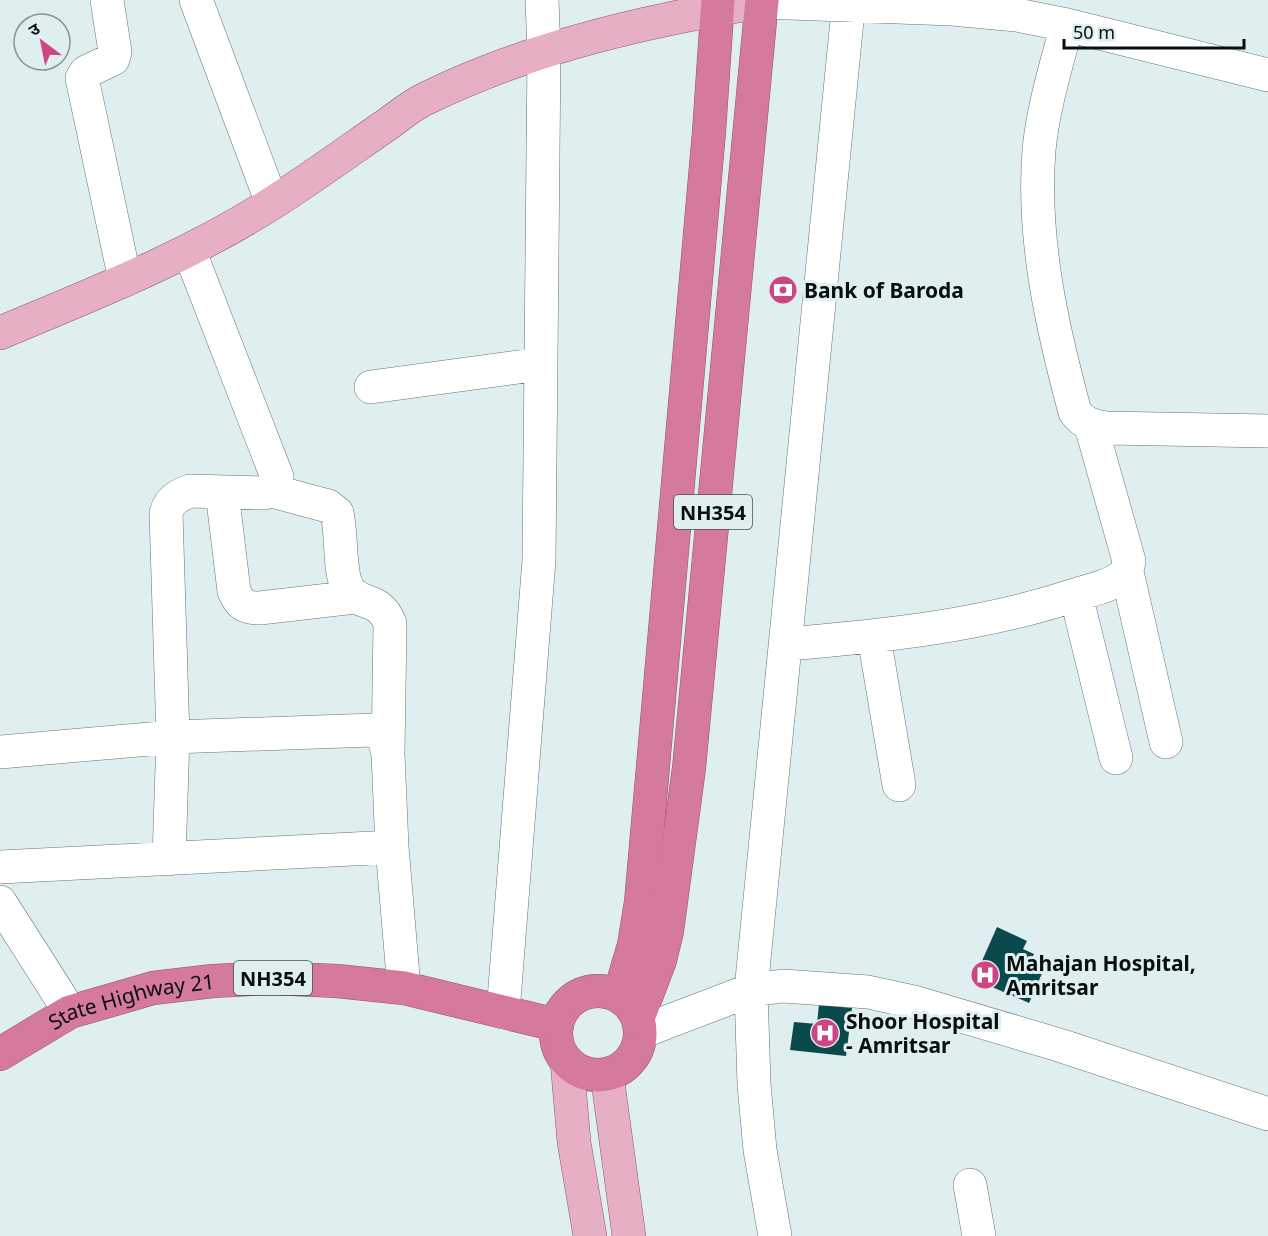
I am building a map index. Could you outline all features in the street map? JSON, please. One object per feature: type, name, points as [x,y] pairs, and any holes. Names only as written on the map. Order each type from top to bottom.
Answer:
[{"type":"highway","name":"NH354","points":[[632,1015],[660,960],[667,931],[689,768],[762,1]]},
{"type":"highway","name":"NH354","points":[[607,1075],[624,1066],[636,1051],[632,1015],[634,945],[641,902],[709,132],[718,5]]},
{"type":"highway","name":"State Highway 21","points":[[0,1054],[70,1012],[153,988],[213,981],[281,978],[404,988],[557,1025]]},
{"type":"highway","points":[[607,1075],[592,1075],[578,1071],[567,1062],[557,1045],[557,1025],[565,1007],[581,995],[600,991],[632,1015]]},
{"type":"main road","points":[[0,333],[189,250],[272,203],[425,99],[504,65],[608,33],[718,5],[762,1]]},
{"type":"main road","points":[[567,1062],[574,1142],[590,1236]]},
{"type":"main road","points":[[607,1075],[629,1236]]},
{"type":"street","points":[[107,0],[115,52],[112,59],[86,72],[82,78],[125,280]]},
{"type":"street","points":[[196,0],[272,203]]},
{"type":"street","points":[[503,1012],[539,560],[544,52],[542,0]]},
{"type":"street","points":[[762,1],[849,2],[1006,14],[1067,25],[1268,75]]},
{"type":"street","points":[[775,1236],[760,1150],[754,1084],[752,990],[849,2]]},
{"type":"street","points":[[1067,25],[1050,86],[1039,150],[1039,194],[1047,296],[1075,412],[1091,426],[1107,429],[1268,431]]},
{"type":"street","points":[[189,250],[277,477],[277,486],[272,491]]},
{"type":"street","points":[[371,387],[541,364]]},
{"type":"street","points":[[1091,426],[1129,561],[1127,572],[1166,742]]},
{"type":"street","points":[[169,859],[173,737],[166,513],[170,502],[190,491],[272,491],[328,506],[337,513],[346,585],[355,597]]},
{"type":"street","points":[[222,492],[234,591],[239,602],[246,608],[355,597],[379,605],[390,624],[388,754],[392,847],[404,988]]},
{"type":"street","points":[[786,645],[924,631],[968,622],[1076,595],[1116,580],[1127,572]]},
{"type":"street","points":[[1076,595],[1116,758]]},
{"type":"street","points":[[874,637],[899,785]]},
{"type":"street","points":[[0,752],[173,737],[373,730],[384,738],[388,754]]},
{"type":"street","points":[[0,867],[392,847]]},
{"type":"street","points":[[0,902],[70,1012]]},
{"type":"street","points":[[632,1015],[752,990],[783,986],[868,992],[914,1002],[1059,1045],[1268,1114]]},
{"type":"street","points":[[970,1185],[979,1236]]},
{"type":"building","points":[[997,927],[1027,941],[1023,949],[1034,954],[1030,963],[1044,969],[1029,1003],[974,979]]},
{"type":"building","points":[[819,1004],[852,1008],[846,1056],[790,1050],[794,1022],[817,1024]]},
{"type":"place","name":"Bank of Baroda","points":[[783,290]]},
{"type":"place","name":"Mahajan Hospital, Amritsar","points":[[985,975]]},
{"type":"place","name":"Shoor Hospital - Amritsar","points":[[825,1033]]}]
